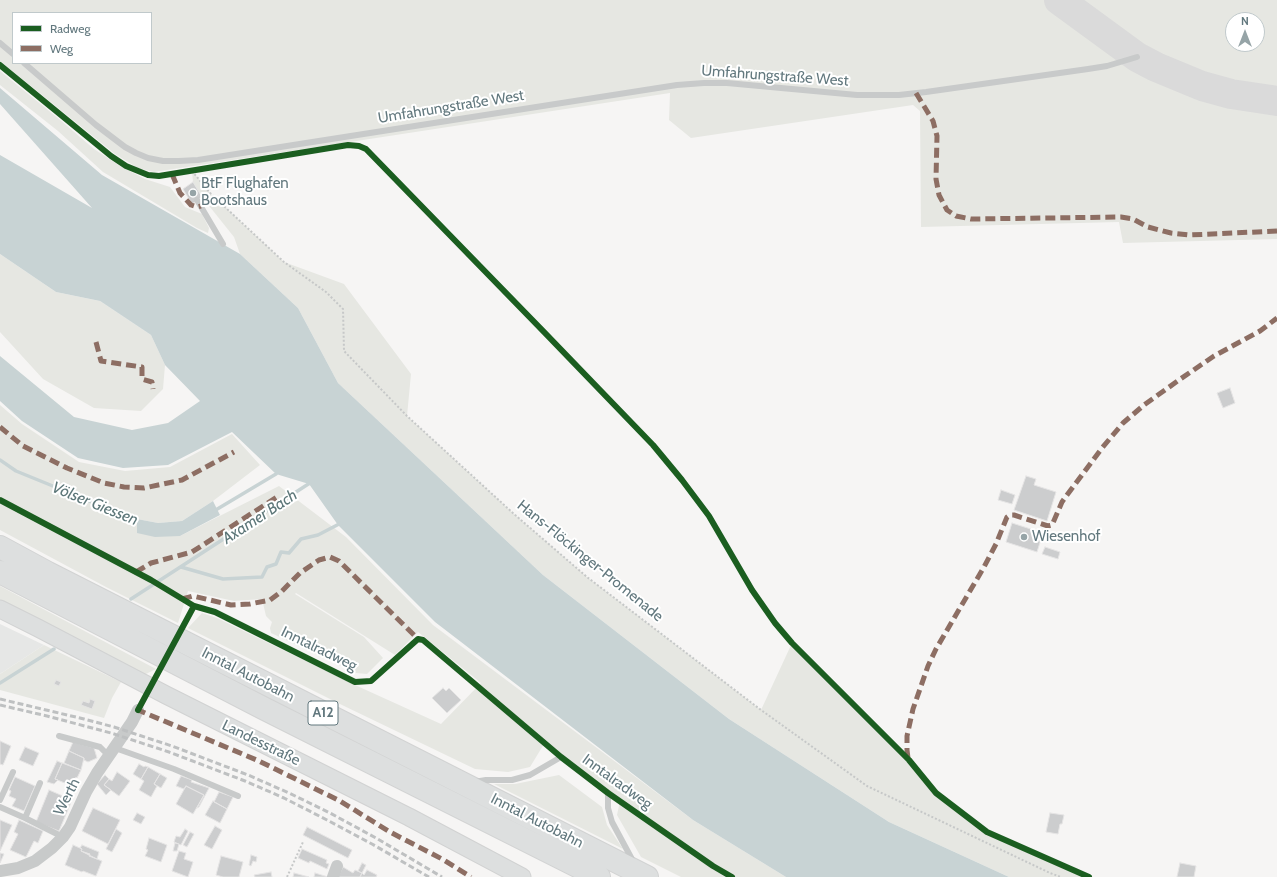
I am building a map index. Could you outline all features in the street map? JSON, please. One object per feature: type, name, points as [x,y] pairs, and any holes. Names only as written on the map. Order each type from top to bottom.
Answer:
[{"type":"highway","name":"Inntal Autobahn","points":[[0,547],[48,573],[643,875]]},
{"type":"highway","name":"Inntal Autobahn","points":[[0,572],[599,877]]},
{"type":"main road","name":"Landesstraße","points":[[0,609],[166,695],[366,795],[522,877]]},
{"type":"street","name":"Werth","points":[[0,871],[18,868],[35,861],[63,837],[70,827],[86,792],[97,773],[138,710]]},
{"type":"lane","points":[[0,43],[12,53]]},
{"type":"lane","name":"Umfahrungstraße West","points":[[25,64],[121,144],[142,156],[156,160],[187,161],[683,84],[727,83],[857,95],[916,94],[1101,67],[1137,57]]},
{"type":"lane","points":[[197,200],[223,244]]},
{"type":"lane","points":[[59,736],[174,769],[238,796]]},
{"type":"lane","points":[[464,784],[486,780],[512,780],[530,775],[561,757]]},
{"type":"lane","points":[[0,800],[13,772]]},
{"type":"lane","points":[[25,818],[40,783]]},
{"type":"lane","points":[[608,793],[608,808],[612,822],[643,875]]},
{"type":"lane","points":[[0,807],[63,837]]},
{"type":"path","points":[[287,877],[303,842]]},
{"type":"shaded area","points":[[0,0],[1277,0],[1277,239],[1123,243],[1119,222],[921,227],[920,111],[913,105],[691,138],[669,120],[670,93],[154,172],[138,168],[115,154],[0,61]]},
{"type":"shaded area","points":[[0,71],[94,149],[120,166],[145,179],[170,187],[185,207],[202,214],[209,228],[208,233],[197,228],[103,172],[58,131],[0,85]]},
{"type":"shaded area","points":[[0,88],[102,175],[240,254],[298,308],[338,383],[543,575],[729,719],[889,822],[1009,877],[786,877],[693,820],[435,622],[338,525],[309,484],[276,474],[232,432],[168,465],[123,468],[78,458],[22,421],[0,401],[0,356],[74,417],[132,430],[168,423],[200,401],[165,365],[151,335],[100,301],[56,292],[0,254],[0,155],[92,208],[0,104]]},
{"type":"shaded area","points":[[192,171],[211,194],[284,262],[344,284],[411,374],[407,416],[514,514],[587,577],[761,710],[792,643],[909,760],[936,793],[987,832],[1089,877],[1009,877],[889,822],[729,719],[543,575],[338,383],[298,308],[240,254],[234,237],[202,197],[193,182]]},
{"type":"shaded area","points":[[0,254],[56,292],[100,301],[151,335],[165,365],[163,389],[141,411],[94,408],[43,379],[0,332]]},
{"type":"shaded area","points":[[0,405],[22,424],[79,462],[125,471],[170,467],[232,434],[260,465],[213,501],[182,521],[158,523],[137,519],[180,536],[279,486],[346,537],[433,625],[693,820],[786,877],[681,877],[641,857],[617,815],[620,801],[544,744],[530,767],[508,772],[475,769],[342,705],[188,628],[202,613],[217,618],[355,685],[441,724],[481,683],[418,632],[395,655],[296,593],[295,594],[364,637],[383,658],[367,674],[356,673],[271,633],[270,628],[272,622],[266,616],[262,599],[234,601],[188,591],[178,623],[106,587],[0,530]]},
{"type":"shaded area","points":[[213,501],[220,515],[180,536],[155,537],[137,533],[137,519],[158,523],[182,521]]},
{"type":"shaded area","points":[[0,586],[156,669],[144,675],[0,604]]},
{"type":"shaded area","points":[[0,624],[44,645],[0,674]]},
{"type":"shaded area","points":[[44,645],[121,682],[112,698],[104,718],[0,690],[0,674]]},
{"type":"shaded area","points":[[559,775],[602,807],[607,825],[623,849],[494,784],[515,784]]},
{"type":"building","name":"BtF Flughafen Bootshaus","points":[[193,182],[202,197],[192,204],[183,189]]},
{"type":"building","points":[[1230,388],[1235,403],[1223,408],[1217,393]]},
{"type":"building","points":[[1026,476],[1036,479],[1034,485],[1056,492],[1047,521],[1014,510]]},
{"type":"building","points":[[1001,490],[1015,495],[1012,504],[998,500]]},
{"type":"building","name":"Wiesenhof","points":[[1012,523],[1043,533],[1037,552],[1006,542]]},
{"type":"building","points":[[1045,547],[1060,552],[1058,559],[1042,554]]},
{"type":"building","points":[[56,680],[61,682],[59,686],[54,684]]},
{"type":"building","points":[[443,688],[446,691],[449,688],[461,700],[447,713],[432,698]]},
{"type":"building","points":[[90,699],[95,701],[92,709],[81,705],[83,701],[89,703]]},
{"type":"building","points":[[0,741],[11,746],[3,765],[0,764]]},
{"type":"building","points":[[73,742],[94,748],[97,758],[88,762],[84,760],[84,758],[69,751]]},
{"type":"building","points":[[25,747],[39,753],[33,766],[19,760]]},
{"type":"building","points":[[69,751],[84,758],[81,770],[64,763]]},
{"type":"building","points":[[57,761],[62,763],[55,779],[58,780],[54,784],[47,782]]},
{"type":"building","points":[[62,763],[81,770],[72,786],[55,779]]},
{"type":"building","points":[[139,764],[144,767],[148,767],[141,779],[133,774]]},
{"type":"building","points":[[148,767],[160,774],[154,784],[157,786],[151,797],[139,790],[144,781],[141,779]]},
{"type":"building","points":[[117,772],[130,781],[119,796],[104,785],[109,779],[112,781]]},
{"type":"building","points":[[160,774],[167,778],[161,788],[154,784]]},
{"type":"building","points":[[105,775],[109,779],[104,785],[111,790],[106,795],[97,784]]},
{"type":"building","points":[[181,776],[192,780],[191,782],[209,788],[199,807],[197,808],[204,795],[186,786],[184,789],[176,786]]},
{"type":"building","points":[[15,777],[35,786],[24,811],[12,806],[16,799],[9,796],[11,791],[9,790]]},
{"type":"building","points":[[186,786],[204,795],[193,814],[176,804]]},
{"type":"building","points":[[49,790],[72,800],[59,831],[36,822]]},
{"type":"building","points":[[219,792],[233,797],[227,809],[214,802]]},
{"type":"building","points":[[213,801],[227,809],[220,823],[205,815]]},
{"type":"building","points":[[93,808],[120,820],[108,844],[82,831]]},
{"type":"building","points":[[137,813],[145,817],[141,824],[133,820]]},
{"type":"building","points":[[1050,813],[1064,815],[1058,834],[1046,832]]},
{"type":"building","points":[[0,820],[12,825],[0,851]]},
{"type":"building","points":[[19,820],[43,831],[38,843],[34,841],[26,857],[10,850],[18,834],[14,832]]},
{"type":"building","points":[[215,826],[222,830],[212,849],[204,845]]},
{"type":"building","points":[[307,827],[352,850],[348,858],[303,835]]},
{"type":"building","points":[[116,829],[122,833],[112,852],[106,849]]},
{"type":"building","points":[[185,829],[188,831],[181,845],[174,842],[176,836],[180,837]]},
{"type":"building","points":[[190,832],[194,834],[187,847],[183,845]]},
{"type":"building","points":[[149,838],[167,845],[161,862],[145,856],[148,850],[146,849]]},
{"type":"building","points":[[175,843],[179,844],[177,851],[173,851]]},
{"type":"building","points":[[73,845],[82,849],[81,851],[90,854],[89,856],[102,861],[96,876],[65,865]]},
{"type":"building","points":[[82,845],[99,852],[97,859],[81,851],[82,849],[80,848]]},
{"type":"building","points":[[302,849],[327,860],[326,863],[329,864],[327,869],[310,861],[309,863],[298,858]]},
{"type":"building","points":[[179,851],[186,853],[184,859],[193,862],[188,877],[172,871]]},
{"type":"building","points":[[0,853],[4,854],[0,863]]},
{"type":"building","points":[[251,855],[257,857],[256,862],[253,861],[251,866],[249,865]]},
{"type":"building","points":[[221,856],[243,862],[239,877],[223,877],[216,875]]},
{"type":"building","points":[[362,863],[366,865],[362,873],[358,871]]},
{"type":"building","points":[[1180,863],[1196,866],[1194,877],[1177,877]]},
{"type":"building","points":[[343,867],[353,873],[355,870],[362,873],[360,877],[338,877]]},
{"type":"building","points":[[367,870],[377,875],[376,877],[360,877],[362,873],[364,875]]},
{"type":"building","points":[[271,872],[272,877],[255,877],[254,875]]},
{"type":"building","points":[[294,873],[309,877],[293,877]]},
{"type":"building","points":[[315,873],[328,877],[314,877]]},
{"type":"waterway","name":"Völser Giessen","points":[[0,460],[16,471],[141,523]]},
{"type":"waterway","name":"Völser Giessen","points":[[214,511],[276,474],[278,471]]},
{"type":"waterway","name":"Axamer Bach","points":[[131,599],[313,481]]},
{"type":"waterway","name":"Axamer Bach","points":[[181,567],[223,579],[262,577],[267,567],[276,564],[281,552],[289,553],[301,539],[318,535],[341,523]]},
{"type":"waterway","name":"Axamer Bach","points":[[0,683],[54,649]]},
{"type":"taxiway","points":[[1059,0],[1137,57],[1156,67],[1202,86],[1231,94],[1277,101]]},
{"type":"railway","points":[[0,699],[114,727],[172,746],[248,775],[330,813],[442,877]]},
{"type":"railway","points":[[0,705],[111,733],[169,752],[245,781],[284,798],[327,820],[429,877]]},
{"type":"marked path","points":[[916,93],[933,121],[937,136],[936,179],[939,195],[947,210],[956,216],[971,219],[1121,217],[1133,219],[1148,227],[1171,233],[1189,235],[1277,231]]},
{"type":"marked path","points":[[172,174],[180,193],[191,205],[197,207],[201,206]]},
{"type":"marked path","points":[[908,758],[907,736],[913,709],[928,666],[936,649],[984,567],[996,544],[1007,517],[1014,515],[1048,526],[1052,525],[1062,502],[1102,448],[1123,423],[1144,405],[1214,356],[1260,331],[1277,318]]},
{"type":"marked path","points":[[96,342],[101,361],[142,367],[142,379],[152,382],[153,389]]},
{"type":"marked path","points":[[0,427],[23,446],[67,468],[104,483],[124,487],[144,488],[182,480],[234,452]]},
{"type":"marked path","points":[[136,572],[151,563],[192,552],[277,497],[286,509]]},
{"type":"marked path","points":[[182,599],[193,596],[231,605],[250,604],[270,600],[282,591],[300,573],[319,560],[330,557],[339,561],[418,639]]},
{"type":"marked path","points":[[139,708],[138,710],[259,761],[340,801],[390,832],[442,859],[471,877]]},
{"type":"cycle path","points":[[0,65],[111,156],[126,166],[148,175],[159,176],[348,145],[359,146],[366,149],[653,445],[709,516],[752,590],[775,623],[792,643],[909,760],[936,793],[987,832],[1089,877]]},
{"type":"cycle path","name":"Inntalradweg","points":[[0,500],[151,580],[194,606],[215,612],[355,682],[371,681],[418,639],[423,640],[561,757],[608,793],[713,866],[732,877]]},
{"type":"cycle path","points":[[138,710],[194,606]]},
{"type":"place","name":"BtF Flughafen Bootshaus","points":[[193,193]]},
{"type":"place","name":"Wiesenhof","points":[[1024,537]]}]
